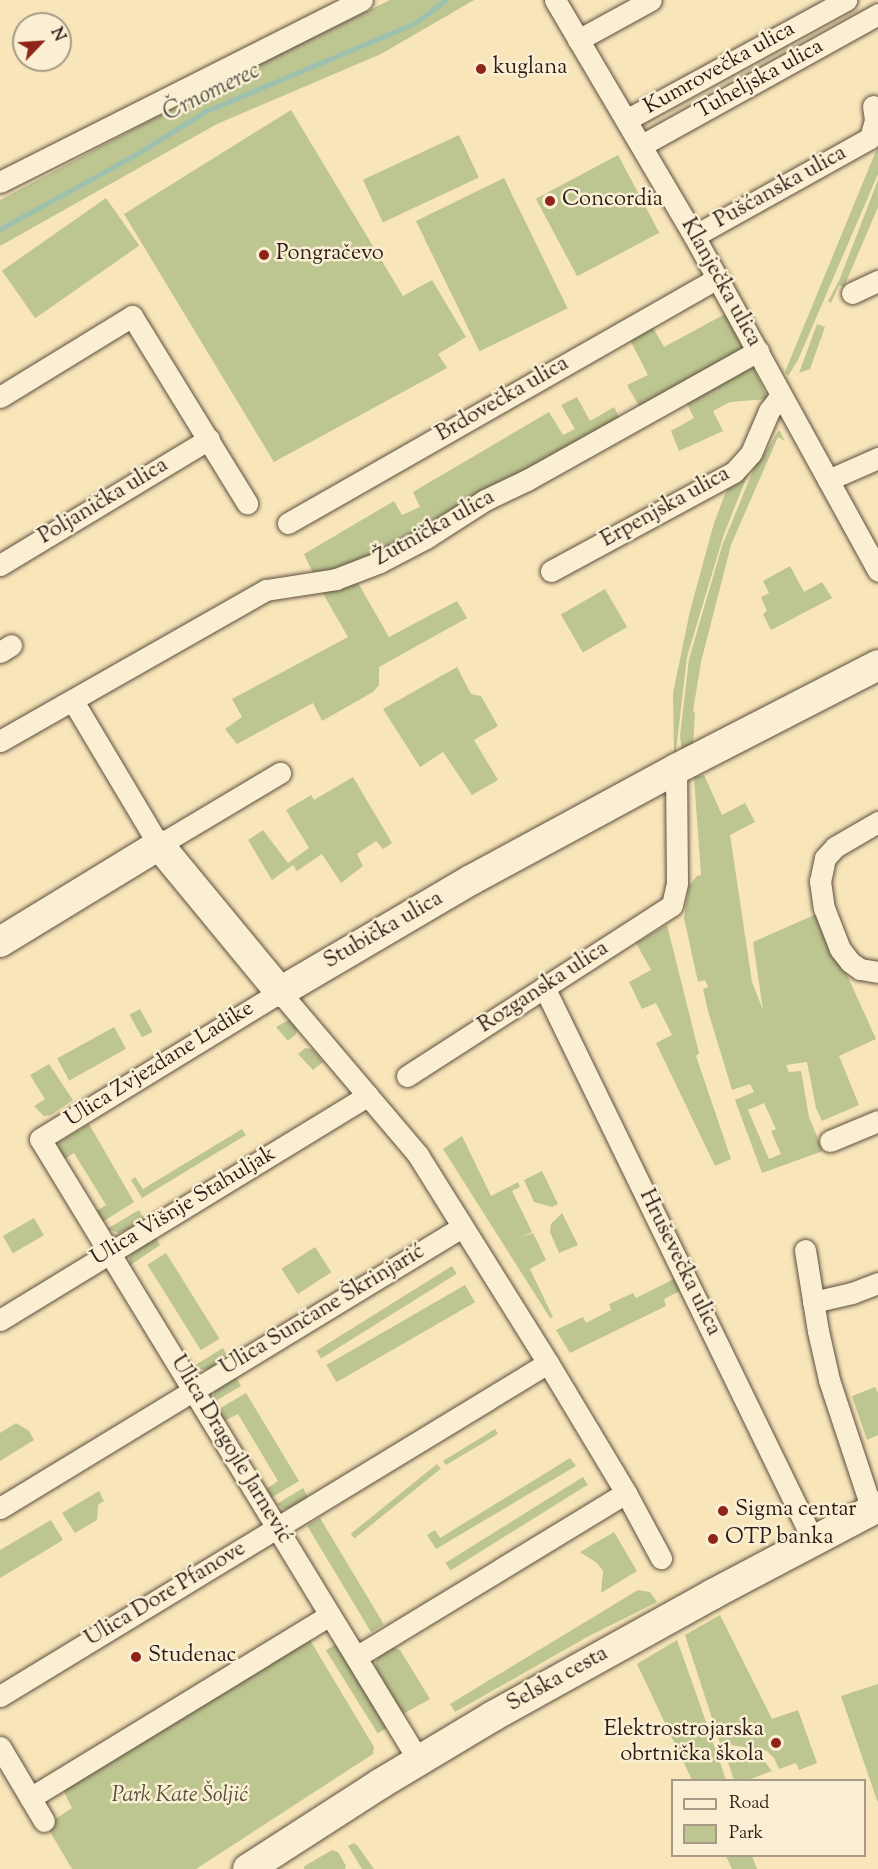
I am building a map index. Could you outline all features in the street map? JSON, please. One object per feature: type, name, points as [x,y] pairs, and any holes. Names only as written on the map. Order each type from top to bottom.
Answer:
[{"type":"street","points":[[0,183],[362,0]]},
{"type":"street","name":"Klanječka ulica","points":[[555,0],[718,278],[878,571]]},
{"type":"street","points":[[578,40],[651,0]]},
{"type":"street","name":"Kumrovečka ulica","points":[[626,120],[846,0]]},
{"type":"street","name":"Tuheljska ulica","points":[[642,145],[878,14]]},
{"type":"street","name":"Pušćanska ulica","points":[[694,236],[870,138],[875,120],[873,106]]},
{"type":"street","name":"Brdovečka ulica","points":[[288,522],[718,278]]},
{"type":"street","points":[[852,293],[878,281]]},
{"type":"street","points":[[0,397],[132,316],[247,503]]},
{"type":"street","name":"Žutnička ulica","points":[[73,701],[266,590],[336,579],[390,557],[426,538],[485,500],[526,480],[758,351]]},
{"type":"street","name":"Erpenjska ulica","points":[[551,571],[734,472],[751,453],[769,411],[781,395]]},
{"type":"street","name":"Poljanička ulica","points":[[0,565],[208,439]]},
{"type":"street","points":[[828,480],[878,458]]},
{"type":"street","name":"Stubička ulica","points":[[280,992],[471,880],[676,769],[877,668]]},
{"type":"street","points":[[0,741],[73,701],[159,845],[417,1155],[548,1363],[626,1493],[661,1557]]},
{"type":"street","name":"Rozganska ulica","points":[[407,1076],[672,905],[676,896],[678,824],[676,769]]},
{"type":"street","points":[[0,942],[280,773]]},
{"type":"street","points":[[878,822],[835,847],[825,858],[820,881],[824,908],[840,949],[849,962],[860,969],[878,972]]},
{"type":"street","name":"Hruševečka ulica","points":[[544,987],[813,1540]]},
{"type":"street","name":"Ulica Zvjezdane Ladike","points":[[40,1139],[280,992]]},
{"type":"street","name":"Ulica Višnje Stahuljak","points":[[0,1320],[368,1095]]},
{"type":"street","points":[[830,1141],[878,1121]]},
{"type":"street","name":"Ulica Dragojle Jarnević","points":[[40,1139],[419,1761]]},
{"type":"street","name":"Ulica Sunčane Škrinjarić","points":[[0,1508],[462,1227]]},
{"type":"street","points":[[805,1250],[829,1380],[875,1508]]},
{"type":"street","points":[[813,1302],[852,1293],[878,1283]]},
{"type":"street","name":"Ulica Dore Pfanove","points":[[0,1696],[548,1363]]},
{"type":"street","points":[[356,1657],[626,1493]]},
{"type":"street","name":"Selska cesta","points":[[248,1869],[419,1761],[611,1650],[875,1508]]},
{"type":"street","points":[[30,1798],[330,1615]]},
{"type":"street","points":[[0,1747],[44,1821]]},
{"type":"green space","points":[[390,0],[474,0],[381,54],[217,124],[0,246],[0,200],[232,77]]},
{"type":"green space","name":"Pongračevo","points":[[291,110],[403,296],[432,280],[466,337],[438,354],[447,368],[274,462],[124,214]]},
{"type":"green space","points":[[459,135],[479,178],[383,222],[363,180]]},
{"type":"green space","points":[[878,146],[878,174],[798,360],[788,376],[785,372]]},
{"type":"green space","points":[[618,155],[659,233],[577,276],[536,199]]},
{"type":"green space","points":[[504,178],[568,308],[479,351],[416,221]]},
{"type":"green space","points":[[878,180],[878,207],[844,287],[839,285],[831,303],[828,301],[839,281]]},
{"type":"green space","points":[[106,198],[139,246],[35,318],[2,271]]},
{"type":"green space","points":[[725,314],[747,351],[641,410],[627,385],[648,375],[628,336],[651,324],[664,347]]},
{"type":"green space","points":[[817,324],[825,327],[810,369],[799,373]]},
{"type":"green space","points":[[750,361],[768,399],[730,402],[713,411],[723,431],[679,451],[671,431],[694,418],[684,398]]},
{"type":"green space","points":[[577,397],[590,421],[614,407],[621,420],[378,556],[314,575],[304,554],[394,501],[402,515],[420,507],[413,492],[549,412],[563,435],[575,429],[561,405]]},
{"type":"green space","points":[[779,430],[785,441],[778,437],[731,545],[701,662],[693,711],[695,712],[693,747],[682,752],[680,736],[689,659],[722,546],[757,461],[762,458]]},
{"type":"green space","points":[[752,464],[724,534],[687,657],[674,755],[673,693],[690,611],[714,523],[727,489],[738,484]]},
{"type":"green space","points":[[790,566],[804,592],[822,582],[832,598],[771,630],[763,614],[767,611],[761,597],[769,593],[763,581]]},
{"type":"green space","points":[[357,581],[389,637],[457,601],[467,618],[379,667],[379,685],[373,692],[322,721],[313,703],[237,744],[225,729],[242,717],[232,699],[348,637],[321,590]]},
{"type":"green space","points":[[605,589],[627,627],[583,653],[561,614]]},
{"type":"green space","points":[[457,667],[471,694],[481,696],[498,726],[474,740],[498,780],[472,795],[443,752],[420,767],[383,709]]},
{"type":"green space","points":[[704,775],[722,815],[745,803],[755,822],[730,835],[752,982],[763,1010],[753,942],[819,913],[876,1039],[839,1056],[859,1105],[822,1121],[816,1108],[807,1062],[786,1065],[789,1072],[801,1071],[809,1117],[823,1151],[762,1173],[735,1100],[754,1092],[750,1084],[732,1090],[708,1011],[703,989],[708,987],[705,980],[698,982],[684,918],[689,886],[697,876],[701,875],[694,777]],"holes":[[[764,1103],[776,1129],[771,1131],[781,1154],[769,1159],[748,1110]]]},
{"type":"green space","points":[[353,777],[392,843],[383,849],[376,841],[357,854],[363,866],[341,883],[322,854],[297,871],[293,865],[272,880],[248,840],[263,830],[288,863],[309,848],[286,810],[311,795],[314,800]]},
{"type":"green space","points":[[667,925],[699,1053],[696,1056],[731,1159],[715,1166],[656,1043],[672,1035],[656,1003],[642,1009],[629,982],[651,970],[636,943]]},
{"type":"green space","points":[[140,1009],[153,1032],[142,1038],[130,1015]]},
{"type":"green space","points":[[292,1018],[298,1025],[296,1034],[288,1041],[276,1027]]},
{"type":"green space","points":[[114,1027],[126,1049],[69,1080],[57,1059]]},
{"type":"green space","points":[[305,1048],[312,1049],[323,1062],[313,1070],[298,1054]]},
{"type":"green space","points":[[49,1064],[73,1100],[51,1115],[44,1116],[34,1106],[45,1099],[30,1075]]},
{"type":"green space","points":[[89,1124],[134,1202],[101,1223],[95,1212],[106,1205],[74,1153],[63,1160],[59,1152],[59,1142]]},
{"type":"green space","points":[[242,1129],[246,1135],[142,1198],[131,1180],[135,1177],[143,1189]]},
{"type":"green space","points":[[462,1136],[491,1196],[518,1182],[520,1187],[512,1191],[532,1232],[519,1238],[533,1233],[546,1260],[530,1269],[553,1317],[550,1318],[443,1149]]},
{"type":"green space","points":[[542,1171],[558,1204],[552,1207],[534,1202],[524,1180]]},
{"type":"green space","points":[[139,1210],[145,1221],[119,1233],[107,1229]]},
{"type":"green space","points":[[562,1213],[578,1245],[559,1253],[550,1232],[551,1224]]},
{"type":"green space","points":[[34,1218],[44,1235],[13,1253],[3,1236]]},
{"type":"green space","points":[[155,1236],[160,1245],[129,1266],[130,1257],[135,1248]]},
{"type":"green space","points":[[315,1247],[331,1272],[298,1294],[281,1269]]},
{"type":"green space","points":[[166,1253],[220,1339],[201,1350],[147,1265]]},
{"type":"green space","points":[[452,1266],[457,1274],[321,1358],[316,1351]]},
{"type":"green space","points":[[676,1278],[682,1290],[664,1299],[666,1306],[570,1353],[556,1330],[583,1317],[586,1323],[611,1310],[609,1304],[633,1293],[636,1298]]},
{"type":"green space","points":[[465,1285],[475,1302],[336,1382],[326,1365]]},
{"type":"green space","points":[[223,1348],[228,1358],[212,1368],[204,1370],[192,1367]]},
{"type":"green space","points":[[235,1375],[241,1386],[214,1402],[214,1393],[220,1385]]},
{"type":"green space","points":[[875,1387],[878,1393],[878,1435],[867,1440],[852,1396]]},
{"type":"green space","points":[[246,1393],[299,1481],[271,1498],[266,1489],[278,1481],[238,1414],[224,1421],[217,1410]]},
{"type":"green space","points":[[16,1423],[29,1431],[34,1440],[0,1461],[0,1433]]},
{"type":"green space","points":[[495,1429],[498,1434],[446,1465],[443,1461]]},
{"type":"green space","points":[[570,1458],[576,1466],[436,1549],[427,1535],[435,1530],[440,1538]]},
{"type":"green space","points":[[437,1464],[441,1469],[355,1539],[351,1534]]},
{"type":"green space","points":[[583,1477],[588,1485],[450,1570],[446,1563]]},
{"type":"green space","points":[[303,1488],[309,1499],[293,1508],[284,1509],[277,1504]]},
{"type":"green space","points":[[99,1491],[104,1501],[98,1505],[97,1520],[75,1533],[62,1513]]},
{"type":"green space","points":[[320,1518],[384,1624],[371,1632],[307,1526]]},
{"type":"green space","points":[[51,1520],[63,1540],[0,1578],[0,1550]]},
{"type":"green space","points":[[614,1532],[637,1571],[601,1593],[603,1571],[597,1563],[580,1552]]},
{"type":"green space","points":[[638,1590],[650,1592],[657,1602],[589,1636],[455,1712],[450,1704]]},
{"type":"green space","points":[[720,1615],[772,1719],[798,1710],[817,1763],[799,1770],[796,1763],[779,1769],[774,1758],[767,1751],[720,1743],[685,1635]]},
{"type":"green space","name":"Park Kate Šoljić","points":[[305,1639],[310,1640],[374,1747],[373,1754],[196,1869],[72,1869],[46,1825],[72,1808],[63,1790]]},
{"type":"green space","points":[[677,1640],[726,1779],[692,1779],[637,1664]]},
{"type":"green space","points":[[336,1644],[388,1727],[378,1733],[326,1650]]},
{"type":"green space","points":[[391,1646],[400,1650],[430,1699],[403,1714],[375,1666],[378,1655]]},
{"type":"green space","points":[[878,1684],[878,1803],[841,1696]]},
{"type":"green space","points":[[729,1752],[762,1758],[772,1771],[751,1779],[734,1779],[725,1754]]},
{"type":"green space","points":[[353,1843],[357,1845],[374,1869],[362,1869],[348,1846]]},
{"type":"green space","points":[[332,1850],[338,1852],[346,1866],[345,1869],[305,1869],[303,1867]]},
{"type":"green space","points":[[726,1857],[752,1857],[757,1869],[732,1869]]},
{"type":"waterway","name":"Črnomerec","points":[[0,229],[138,153],[206,111],[415,23],[445,0]]},
{"type":"place","name":"kuglana","points":[[481,69]]},
{"type":"place","name":"Concordia","points":[[550,201]]},
{"type":"place","name":"Pongračevo","points":[[264,255]]},
{"type":"place","name":"Sigma centar","points":[[723,1511]]},
{"type":"place","name":"OTP banka","points":[[713,1539]]},
{"type":"place","name":"Studenac","points":[[136,1657]]},
{"type":"place","name":"Elektrostrojarska obrtnička škola","points":[[776,1743]]}]
